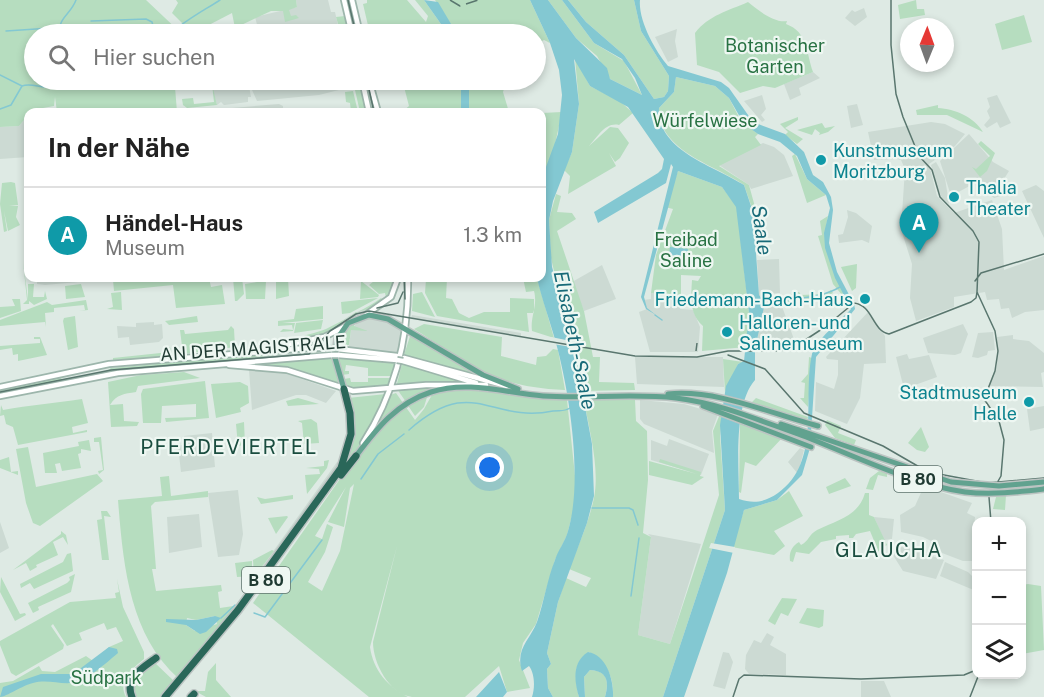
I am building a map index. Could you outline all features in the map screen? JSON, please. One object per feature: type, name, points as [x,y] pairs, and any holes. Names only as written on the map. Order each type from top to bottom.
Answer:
[{"type":"highway","name":"B 80","points":[[167,697],[238,610],[341,468],[351,434],[350,413],[344,389]]},
{"type":"highway","name":"B 80","points":[[167,697],[257,593],[356,456]]},
{"type":"highway","points":[[132,697],[129,687],[132,678],[156,658]]},
{"type":"main road","points":[[344,0],[350,24]]},
{"type":"main road","points":[[352,0],[358,24]]},
{"type":"main road","points":[[364,90],[368,108]]},
{"type":"main road","points":[[372,90],[377,108]]},
{"type":"main road","points":[[251,353],[272,346],[327,336],[365,315],[391,297],[397,282]]},
{"type":"main road","points":[[356,456],[371,431],[391,388],[405,328],[408,282]]},
{"type":"main road","name":"B 80","points":[[365,315],[381,316],[405,328]]},
{"type":"main road","name":"B 80","points":[[344,327],[337,339],[335,352],[344,389]]},
{"type":"main road","name":"AN DER MAGISTRALE","points":[[405,328],[472,369],[512,387]]},
{"type":"main road","name":"AN DER MAGISTRALE","points":[[0,387],[109,364],[308,348],[332,349]]},
{"type":"main road","points":[[320,348],[332,355]]},
{"type":"main road","name":"AN DER MAGISTRALE","points":[[0,396],[118,373],[332,355],[338,352],[396,357],[505,390]]},
{"type":"main road","name":"AN DER MAGISTRALE","points":[[403,359],[543,394]]},
{"type":"main road","points":[[225,364],[287,370],[344,389],[369,391],[432,385],[486,385]]},
{"type":"main road","name":"B 80","points":[[356,456],[387,417],[418,397],[451,387],[543,394],[668,394],[752,416],[951,482],[999,486],[1044,486]]},
{"type":"main road","name":"B 80","points":[[645,395],[716,405]]},
{"type":"main road","points":[[716,405],[752,416],[803,422],[816,426]]},
{"type":"main road","points":[[752,416],[811,447]]},
{"type":"main road","points":[[1008,490],[1044,486]]},
{"type":"shaded area","points":[[296,0],[328,0],[331,12],[335,12],[338,24],[257,24],[255,17],[297,7]]},
{"type":"shaded area","points":[[864,8],[867,17],[855,26],[845,18],[852,10],[855,12]]},
{"type":"shaded area","points":[[677,29],[675,41],[678,57],[668,62],[655,37]]},
{"type":"shaded area","points":[[813,72],[820,78],[799,88],[801,95],[790,100],[784,84]]},
{"type":"shaded area","points":[[213,90],[250,90],[251,97],[248,97],[248,102],[224,105],[221,102],[217,105]]},
{"type":"shaded area","points":[[252,90],[339,90],[319,95],[257,101]]},
{"type":"shaded area","points":[[762,95],[766,109],[761,115],[765,120],[762,122],[744,101]]},
{"type":"shaded area","points":[[997,95],[1011,123],[1000,128],[997,122],[987,128],[984,125],[990,118],[987,111],[990,107],[987,98]]},
{"type":"shaded area","points":[[279,104],[283,106],[283,108],[232,108]]},
{"type":"shaded area","points":[[857,104],[863,125],[851,128],[847,106]]},
{"type":"shaded area","points":[[24,119],[24,157],[0,159],[0,127],[19,126]]},
{"type":"shaded area","points":[[931,122],[945,124],[965,134],[955,146],[929,164],[937,196],[954,213],[992,200],[1002,229],[1004,270],[1044,256],[1044,310],[1025,312],[1012,318],[1009,308],[1001,309],[999,299],[987,300],[985,292],[954,297],[954,307],[916,321],[910,298],[912,264],[901,229],[905,169],[901,160],[874,160],[868,132]]},
{"type":"shaded area","points":[[969,134],[993,162],[1009,171],[1004,179],[1010,193],[994,198],[977,182],[951,196],[940,161]]},
{"type":"shaded area","points":[[763,143],[774,147],[784,155],[793,176],[751,189],[749,185],[719,165]]},
{"type":"shaded area","points":[[936,162],[945,178],[949,204],[942,198],[937,187],[931,165]]},
{"type":"shaded area","points":[[1036,185],[1044,191],[1044,238],[1022,191]]},
{"type":"shaded area","points":[[847,210],[856,213],[872,226],[869,243],[862,240],[839,243],[838,235],[843,234],[848,217]]},
{"type":"shaded area","points":[[779,259],[780,293],[768,294],[769,304],[780,301],[795,342],[780,348],[757,347],[758,327],[763,307],[767,305],[759,295],[757,260]]},
{"type":"shaded area","points":[[602,265],[616,299],[584,311],[572,282]]},
{"type":"shaded area","points":[[37,282],[78,282],[45,285],[37,284]]},
{"type":"shaded area","points":[[651,293],[681,295],[680,309],[693,310],[700,327],[698,352],[650,352],[639,312],[647,309],[643,300],[651,299]]},
{"type":"shaded area","points":[[377,307],[357,315],[333,330],[311,354],[244,359],[244,357],[309,351],[327,332],[349,316],[361,310]]},
{"type":"shaded area","points":[[869,311],[885,336],[886,363],[864,364],[860,398],[847,424],[815,411],[816,382],[834,389],[838,375],[838,360],[826,357]]},
{"type":"shaded area","points":[[412,315],[521,333],[521,336],[411,318]]},
{"type":"shaded area","points":[[361,318],[381,318],[402,329],[398,353],[349,347],[351,330]]},
{"type":"shaded area","points":[[154,322],[154,325],[162,324],[163,338],[159,342],[130,345],[129,337],[118,338],[117,326],[136,327],[136,323]]},
{"type":"shaded area","points":[[963,324],[968,334],[961,353],[955,355],[928,353],[923,338]]},
{"type":"shaded area","points":[[993,332],[995,350],[988,351],[987,355],[978,358],[972,357],[978,333]]},
{"type":"shaded area","points":[[1013,335],[1013,339],[1029,341],[1044,353],[1044,372],[1041,373],[1043,387],[988,386],[997,366],[997,337]]},
{"type":"shaded area","points":[[907,354],[909,359],[929,355],[937,377],[904,389],[896,357]]},
{"type":"shaded area","points":[[635,357],[723,357],[724,387],[637,384]]},
{"type":"shaded area","points":[[249,370],[285,373],[336,391],[326,403],[306,395],[296,395],[252,410]]},
{"type":"shaded area","points":[[640,400],[684,404],[718,414],[712,431],[714,453],[644,424],[640,419]]},
{"type":"shaded area","points":[[1044,406],[1044,428],[1030,431],[1027,409]]},
{"type":"shaded area","points":[[212,433],[215,467],[181,472],[178,446],[185,444],[184,436]]},
{"type":"shaded area","points":[[669,439],[709,454],[701,475],[651,460],[651,440],[667,446]]},
{"type":"shaded area","points":[[800,448],[804,450],[798,474],[788,462]]},
{"type":"shaded area","points":[[337,462],[340,464],[257,581],[254,578]]},
{"type":"shaded area","points":[[924,486],[972,503],[967,513],[975,517],[972,517],[972,561],[963,561],[929,548],[931,541],[901,532],[900,515],[915,506]]},
{"type":"shaded area","points":[[238,490],[243,534],[239,555],[218,557],[208,493]]},
{"type":"shaded area","points":[[199,514],[202,547],[169,553],[167,517]]},
{"type":"shaded area","points":[[874,517],[894,519],[892,539],[884,540]]},
{"type":"shaded area","points":[[0,522],[9,548],[0,553]]},
{"type":"shaded area","points":[[648,534],[701,544],[670,644],[638,635],[651,537]]},
{"type":"shaded area","points":[[905,547],[944,560],[936,579],[903,571],[891,552],[892,548]]},
{"type":"shaded area","points":[[945,562],[972,576],[972,589],[940,576]]},
{"type":"shaded area","points":[[767,633],[774,637],[770,645],[786,654],[786,675],[749,674],[745,669],[746,655],[754,640],[761,643]]},
{"type":"shaded area","points":[[723,652],[729,653],[733,662],[725,689],[713,686]]},
{"type":"shaded area","points":[[861,681],[884,681],[891,697],[861,697]]},
{"type":"green space","points":[[0,0],[146,0],[171,24],[24,24],[24,90],[175,90],[177,108],[56,108],[55,97],[54,106],[24,108],[24,120],[19,126],[0,127]]},
{"type":"green space","points":[[176,0],[296,0],[297,7],[289,10],[291,16],[296,15],[299,18],[285,22],[283,11],[271,11],[243,24],[234,24],[232,13],[211,24],[183,24],[172,13],[178,3]]},
{"type":"green space","points":[[367,0],[407,0],[426,22],[428,16],[415,0],[424,0],[441,24],[368,24],[363,4],[367,3]]},
{"type":"green space","points":[[435,0],[530,0],[541,24],[451,24]]},
{"type":"green space","points":[[548,0],[562,0],[594,43],[624,61],[642,95],[610,79],[597,56],[576,38]]},
{"type":"green space","points":[[568,0],[634,0],[641,31],[669,76],[668,91],[664,97],[654,99],[624,55],[586,22]]},
{"type":"green space","points":[[916,0],[917,9],[924,9],[925,15],[900,19],[898,5]]},
{"type":"green space","name":"Botanischer Garten","points":[[748,2],[772,18],[787,21],[786,24],[799,32],[813,72],[775,88],[763,86],[740,93],[719,72],[697,65],[695,33],[706,22]]},
{"type":"green space","points":[[1024,15],[1032,42],[1002,50],[995,24]]},
{"type":"green space","points":[[345,16],[347,24],[338,24],[336,17]]},
{"type":"green space","points":[[575,58],[590,86],[621,102],[633,113],[619,125],[614,125],[606,128],[589,146],[610,127],[618,128],[629,143],[615,162],[609,153],[616,166],[568,194],[570,176],[564,170],[572,152],[579,104]]},
{"type":"green space","name":"Würfelwiese","points":[[676,77],[715,86],[729,98],[741,121],[758,134],[755,137],[761,145],[719,166],[749,185],[755,207],[752,208],[744,185],[690,155],[668,135],[661,123],[659,108],[674,92]]},
{"type":"green space","points":[[213,90],[217,105],[187,108],[183,105],[182,99],[193,98],[194,104],[214,102]]},
{"type":"green space","points":[[355,90],[363,90],[366,108],[359,108]]},
{"type":"green space","points":[[405,90],[461,90],[461,108],[407,108],[409,106]]},
{"type":"green space","points":[[469,90],[504,90],[508,108],[469,108]]},
{"type":"green space","points":[[353,91],[357,108],[351,108],[350,103],[346,102],[345,92]]},
{"type":"green space","points":[[938,105],[938,108],[951,110],[969,118],[983,132],[947,115],[917,115],[916,110]]},
{"type":"green space","points":[[562,112],[554,149],[546,168],[546,113]]},
{"type":"green space","points":[[798,117],[798,120],[785,128],[803,139],[797,144],[785,135],[788,132],[780,124]]},
{"type":"green space","points":[[822,123],[825,128],[835,126],[819,135],[820,133],[815,129],[812,135],[797,130]]},
{"type":"green space","points":[[981,141],[995,153],[987,171],[980,177],[972,167],[976,169],[990,156],[978,144]]},
{"type":"green space","points":[[795,154],[807,179],[826,195],[807,203],[792,156]]},
{"type":"green space","name":"Freibad Saline","points":[[678,171],[722,187],[737,207],[749,313],[746,347],[702,351],[703,326],[695,316],[691,299],[692,280],[698,281],[701,276],[681,275],[681,295],[651,293],[656,255],[673,209],[665,207]]},
{"type":"green space","points":[[2,183],[15,183],[18,205],[9,206],[18,206],[16,217],[20,225],[8,231],[4,211],[7,231],[4,232],[0,204]]},
{"type":"green space","points":[[556,194],[561,196],[557,212],[572,213],[576,219],[557,231],[584,311],[593,357],[600,357],[599,382],[634,383],[635,390],[582,391],[551,258],[549,220]]},
{"type":"green space","points":[[828,216],[827,251],[847,301],[833,284],[818,236],[822,235],[820,221]]},
{"type":"green space","points":[[857,264],[856,288],[852,291],[841,267]]},
{"type":"green space","points":[[25,282],[28,300],[28,284],[34,284],[33,297],[44,297],[45,291],[47,299],[34,305],[29,301],[29,304],[23,304],[27,300]]},
{"type":"green space","points":[[113,282],[210,282],[211,287],[222,285],[225,304],[176,308],[173,285],[114,291]]},
{"type":"green space","points":[[233,282],[242,282],[244,294],[235,301]]},
{"type":"green space","points":[[266,282],[265,299],[246,299],[245,284]]},
{"type":"green space","points":[[276,282],[288,282],[289,296],[276,299]]},
{"type":"green space","points":[[361,282],[379,295],[378,297],[360,299]]},
{"type":"green space","points":[[373,282],[394,282],[393,290],[386,298],[385,293],[379,294],[369,285]]},
{"type":"green space","points":[[426,282],[447,282],[446,298],[452,299],[459,313],[469,318],[484,312],[510,312],[510,298],[534,299],[534,313],[527,313],[529,332],[437,316],[425,293]]},
{"type":"green space","points":[[524,282],[538,282],[554,338],[532,331],[535,296],[534,291],[526,292]]},
{"type":"green space","points":[[81,284],[85,297],[66,299],[65,286]]},
{"type":"green space","points":[[831,290],[833,293],[819,300],[785,304],[784,297],[799,292],[801,295],[825,294]]},
{"type":"green space","points":[[121,292],[122,310],[107,309],[113,307],[111,293]]},
{"type":"green space","points":[[422,292],[435,317],[412,311],[413,294]]},
{"type":"green space","points":[[378,298],[350,313],[342,314],[341,302]]},
{"type":"green space","points":[[381,298],[385,302],[377,307],[360,311]]},
{"type":"green space","points":[[12,299],[20,299],[21,311],[0,318],[0,307],[15,306]]},
{"type":"green space","points":[[86,300],[88,310],[79,311],[85,310],[84,305],[54,308],[54,312],[45,313],[46,327],[45,322],[0,326],[0,320],[47,302],[52,305]]},
{"type":"green space","points":[[323,306],[323,319],[282,323],[295,323],[293,331],[280,332],[283,329],[293,330],[292,325],[278,326],[278,321],[294,319],[296,309]]},
{"type":"green space","points":[[75,316],[78,347],[68,350],[63,321],[64,318]]},
{"type":"green space","points":[[197,316],[198,322],[169,325],[165,321]]},
{"type":"green space","points":[[366,317],[379,319],[364,320],[355,324],[354,326],[368,331],[351,330],[349,345],[337,346],[348,328]]},
{"type":"green space","points":[[348,318],[322,336],[295,341],[303,336],[326,329]]},
{"type":"green space","points":[[323,320],[321,329],[294,333],[296,323]]},
{"type":"green space","points":[[424,324],[502,337],[501,356],[536,365],[537,357],[546,356],[553,349],[558,350],[565,390],[519,384],[484,372],[414,329]]},
{"type":"green space","points":[[231,326],[234,329],[235,347],[183,354],[180,330],[184,330],[185,334],[228,330]]},
{"type":"green space","points":[[411,333],[488,379],[404,355]]},
{"type":"green space","points":[[34,337],[40,337],[47,355],[18,361],[18,354],[13,355],[12,348],[0,350],[0,346],[40,343],[40,339],[34,339]]},
{"type":"green space","points":[[170,347],[172,355],[113,360],[113,358],[170,352],[169,348],[164,348]]},
{"type":"green space","points":[[311,350],[244,359],[305,355],[314,352],[320,354],[106,372],[111,368]]},
{"type":"green space","points":[[348,357],[397,363],[393,376],[368,376],[368,368],[346,365],[345,371],[349,371],[349,374],[342,375],[338,358]]},
{"type":"green space","points":[[809,357],[812,358],[808,407],[800,398],[804,398],[805,383],[801,382],[808,374]]},
{"type":"green space","points":[[332,358],[339,385],[288,369],[236,365]]},
{"type":"green space","points":[[723,359],[743,362],[738,364],[725,392]]},
{"type":"green space","points":[[402,364],[468,383],[396,387]]},
{"type":"green space","points":[[184,372],[200,378],[138,386],[136,392],[124,394],[115,399],[110,405],[123,404],[124,421],[139,422],[137,426],[111,427],[108,382],[141,375]]},
{"type":"green space","points":[[61,376],[62,383],[0,394],[0,388]]},
{"type":"green space","points":[[350,378],[351,382],[368,382],[368,378],[393,378],[389,386],[356,390],[345,385],[344,379]]},
{"type":"green space","points":[[205,381],[209,418],[166,422],[165,418],[196,417],[196,404],[162,406],[161,423],[143,423],[141,394],[143,389]]},
{"type":"green space","points":[[240,382],[248,386],[249,403],[240,408],[241,412],[216,418],[211,384]]},
{"type":"green space","points":[[425,387],[429,392],[406,402],[397,389]]},
{"type":"green space","points":[[445,389],[567,400],[576,485],[574,508],[567,535],[555,560],[536,624],[523,643],[519,660],[530,688],[507,692],[499,666],[465,697],[404,695],[408,697],[369,697],[253,603],[375,429],[390,395],[396,393],[415,420],[433,393]],"holes":[[[354,484],[340,551],[322,591],[308,582],[325,552],[333,527],[327,524],[322,539],[315,536],[346,487],[328,522],[344,527],[350,488]],[[397,546],[373,642],[379,668],[395,689],[388,683],[378,670],[370,647]]]},
{"type":"green space","points":[[386,394],[370,431],[344,470],[353,434],[348,398]]},
{"type":"green space","points":[[428,394],[424,407],[415,416],[407,404]]},
{"type":"green space","points":[[298,398],[319,404],[288,406],[286,401]]},
{"type":"green space","points":[[756,398],[808,417],[807,422],[750,404]]},
{"type":"green space","points":[[82,399],[88,423],[72,427],[73,433],[87,430],[87,432],[18,445],[13,427],[6,424],[4,415],[0,416],[1,405],[3,410]]},
{"type":"green space","points":[[584,400],[635,400],[636,421],[647,431],[648,480],[643,533],[651,537],[638,635],[670,644],[719,495],[713,431],[720,414],[722,415],[720,436],[725,510],[663,697],[613,697],[608,670],[589,652],[577,666],[579,697],[553,697],[548,688],[547,669],[551,664],[547,653],[558,602],[566,578],[586,587],[591,578],[569,569],[594,498],[596,474]]},
{"type":"green space","points":[[311,419],[317,423],[319,443],[304,444],[302,423],[298,421]]},
{"type":"green space","points":[[827,420],[841,426],[838,433],[856,440],[854,445],[835,438],[825,425]]},
{"type":"green space","points":[[244,422],[245,445],[238,446],[236,424]]},
{"type":"green space","points":[[740,422],[783,437],[756,466],[745,462],[741,493],[739,492]]},
{"type":"green space","points":[[921,427],[929,447],[925,452],[917,450],[908,443]]},
{"type":"green space","points":[[101,437],[104,470],[99,474],[98,471],[103,470],[99,442],[94,442],[94,438]]},
{"type":"green space","points":[[89,440],[91,451],[81,449],[81,453],[78,454],[81,468],[62,471],[60,463],[55,464],[57,473],[45,473],[43,453],[79,446],[78,442]]},
{"type":"green space","points":[[28,447],[36,487],[97,474],[103,481],[40,526],[33,523],[26,503],[16,449]]},
{"type":"green space","points":[[9,457],[11,472],[18,471],[18,475],[0,468],[0,460]]},
{"type":"green space","points":[[660,459],[701,472],[700,476],[704,477],[692,485],[649,475],[649,461],[697,474],[659,462]]},
{"type":"green space","points":[[329,460],[327,468],[307,494],[305,475],[320,474],[319,469],[306,468],[324,466],[324,461]]},
{"type":"green space","points":[[879,471],[887,473],[887,477],[878,475],[873,490],[866,489],[870,478]]},
{"type":"green space","points":[[169,476],[171,496],[208,491],[208,497],[155,502],[151,506],[156,569],[152,569],[156,591],[221,585],[222,591],[218,592],[220,608],[240,605],[178,678],[162,660],[139,619],[126,572],[120,524],[118,500],[162,496],[160,477]],"holes":[[[215,616],[217,624],[195,631],[186,625],[187,618],[196,620]]]},
{"type":"green space","points":[[845,478],[851,486],[829,494],[826,487]]},
{"type":"green space","points":[[789,491],[803,516],[774,531],[785,546],[774,555],[732,547],[744,510],[777,500]]},
{"type":"green space","points":[[865,493],[869,493],[869,515],[874,517],[887,545],[875,554],[875,543],[870,531],[856,534],[853,538],[849,538],[849,535],[836,536],[836,539],[821,542],[809,554],[796,552],[793,562],[790,561],[791,550],[796,544],[799,542],[801,545],[817,530],[852,513],[862,501]]},
{"type":"green space","points":[[293,495],[293,499],[261,504],[257,497],[265,499]]},
{"type":"green space","points":[[1006,495],[1005,510],[993,509],[996,497]]},
{"type":"green space","points":[[101,511],[107,511],[111,517],[104,516],[109,560],[102,560],[97,520],[102,519]]},
{"type":"green space","points":[[288,517],[276,534],[268,518]]},
{"type":"green space","points":[[61,531],[66,535],[68,545],[63,537],[53,542],[58,555],[36,565],[37,567],[30,571],[26,563],[13,570],[61,534]]},
{"type":"green space","points":[[274,551],[254,577],[253,560]]},
{"type":"green space","points":[[71,553],[73,571],[34,589],[30,583],[21,588],[20,584],[63,562],[67,554]]},
{"type":"green space","points":[[252,561],[252,576],[237,577],[235,563]]},
{"type":"green space","points":[[75,574],[71,592],[38,607],[39,610],[33,613],[28,603],[67,583],[70,580],[69,577]]},
{"type":"green space","points":[[1,577],[20,614],[25,613],[26,615],[15,621],[0,592]]},
{"type":"green space","name":"Südpark","points":[[117,579],[123,607],[144,652],[144,659],[127,675],[123,685],[126,697],[0,697],[0,683],[13,681],[39,666],[42,671],[55,672],[86,656],[93,661],[109,647],[123,641],[116,627],[107,630],[104,623],[79,633],[82,640],[67,646],[53,624],[51,626],[64,645],[63,649],[16,676],[11,673],[0,645],[0,641],[70,602],[116,598],[115,593],[119,592]]},
{"type":"green space","points":[[1026,584],[1041,586],[1044,650],[1026,653],[1026,625]]},
{"type":"green space","points":[[782,598],[797,599],[788,616],[781,613],[775,625],[768,621]]},
{"type":"green space","points":[[807,608],[824,610],[823,626],[819,628],[799,623]]},
{"type":"green space","points":[[154,662],[175,682],[161,697],[135,697],[134,678]]},
{"type":"green space","points":[[216,663],[216,680],[231,697],[206,697],[195,691],[205,691],[208,672]]},
{"type":"green space","points":[[590,670],[600,672],[606,678],[605,697],[585,697],[584,677]]},
{"type":"water","points":[[424,0],[438,2],[451,24],[441,24]]},
{"type":"water","points":[[530,0],[548,0],[576,38],[607,68],[610,79],[642,95],[635,78],[622,59],[594,43],[562,0],[568,0],[586,22],[624,55],[654,99],[664,97],[668,91],[669,76],[641,31],[634,0],[640,0],[642,17],[648,35],[668,66],[721,82],[729,88],[753,122],[785,134],[804,152],[813,175],[823,182],[831,197],[833,210],[829,243],[837,272],[855,309],[816,357],[810,448],[802,475],[777,500],[744,510],[727,573],[684,697],[663,697],[725,510],[720,425],[726,386],[738,364],[744,361],[749,313],[736,207],[722,187],[678,171],[644,297],[647,308],[656,315],[646,309],[641,297],[673,167],[671,164],[666,183],[598,223],[594,212],[658,173],[662,169],[664,159],[628,107],[590,86],[574,59],[579,104],[572,152],[553,201],[549,220],[552,267],[572,337],[592,444],[594,496],[587,523],[558,602],[547,653],[551,664],[547,669],[548,688],[553,697],[532,697],[534,685],[532,673],[529,666],[522,671],[520,663],[524,645],[537,622],[556,556],[568,531],[574,488],[573,437],[566,387],[538,282],[546,282],[546,167],[558,134],[562,95],[559,70],[546,34],[546,24],[541,24]],"holes":[[[676,77],[715,86],[729,98],[744,124],[758,134],[780,142],[797,156],[807,179],[826,195],[830,208],[824,233],[825,248],[835,278],[851,309],[823,337],[812,354],[809,372],[808,429],[800,465],[792,480],[778,493],[759,501],[739,499],[738,453],[743,404],[755,380],[755,349],[764,307],[767,305],[759,295],[753,212],[744,185],[690,156],[667,136],[661,123],[659,108],[674,92]]]},
{"type":"water","points":[[461,90],[469,90],[469,108],[461,108]]},
{"type":"water","points":[[670,247],[688,249],[687,257],[669,255]]},
{"type":"water","points":[[215,616],[221,618],[206,632],[200,634],[186,625],[166,622],[166,619],[196,620]]},
{"type":"water","points":[[109,647],[117,649],[118,653],[96,671],[77,682],[38,682],[0,697],[3,687],[41,674],[73,674]]},
{"type":"water","points":[[588,652],[595,654],[605,663],[611,677],[613,697],[605,697],[607,682],[604,675],[590,670],[584,677],[585,697],[579,697],[576,685],[577,666]]},
{"type":"water","points":[[499,672],[507,692],[503,697],[476,697]]},
{"type":"pier","points":[[551,337],[576,342],[577,348],[553,344]]},
{"type":"pier","points":[[711,543],[735,547],[734,553],[709,548]]},
{"type":"waterway","points":[[61,24],[76,0]]},
{"type":"waterway","points":[[182,24],[220,0]]},
{"type":"waterway","points":[[91,21],[146,19],[152,24]]},
{"type":"waterway","points":[[6,31],[24,30]]},
{"type":"waterway","points":[[0,75],[22,86]]},
{"type":"waterway","points":[[0,109],[11,105],[24,86]]},
{"type":"waterway","points":[[767,305],[823,294],[840,287]]},
{"type":"waterway","points":[[655,315],[662,320]]},
{"type":"waterway","name":"Elisabeth-Saale","points":[[409,430],[431,413],[450,405],[466,402],[531,413],[570,408]]},
{"type":"waterway","points":[[361,479],[378,454],[404,434]]},
{"type":"waterway","points":[[592,508],[629,508],[633,510],[638,525]]},
{"type":"waterway","points":[[631,596],[639,538]]},
{"type":"waterway","points":[[254,613],[265,617],[322,540]]},
{"type":"waterway","points":[[221,618],[235,605]]},
{"type":"tram line","points":[[348,0],[354,24]]},
{"type":"tram line","points":[[891,0],[891,45],[896,94],[903,117],[919,156],[932,170],[940,197],[973,231],[979,242],[977,292],[995,331],[998,351],[995,371],[984,399],[999,421],[1004,440],[1001,476],[989,497],[991,517]]},
{"type":"tram line","points":[[369,90],[373,108]]},
{"type":"tram line","points":[[975,281],[981,273],[1044,254]]},
{"type":"tram line","points":[[404,282],[405,299]]},
{"type":"tram line","points":[[377,308],[398,303],[403,292]]},
{"type":"tram line","points":[[0,392],[111,370],[309,354],[330,331],[356,314],[369,311],[635,356],[697,357],[728,351],[779,351],[793,348],[825,327],[854,303],[865,308],[879,328],[889,334],[971,302],[976,298],[977,292]]},
{"type":"tram line","points":[[728,355],[765,369],[804,413],[883,446],[928,472],[987,483],[1044,478]]},
{"type":"tram line","points":[[733,697],[739,679],[744,675],[861,679],[964,675],[972,672]]},
{"type":"tram line","points":[[970,697],[977,679]]},
{"type":"railway","points":[[450,0],[460,6],[478,0]]},
{"type":"railway","points":[[696,351],[697,343]]},
{"type":"place","name":"Kunstmuseum Moritzburg","points":[[821,160]]},
{"type":"place","name":"Thalia Theater","points":[[954,197]]},
{"type":"place","name":"Händel-Haus","points":[[919,253]]},
{"type":"place","name":"Friedemann-Bach-Haus","points":[[865,299]]},
{"type":"place","name":"Halloren- und Salinemuseum","points":[[727,332]]},
{"type":"place","name":"Stadtmuseum Halle","points":[[1029,402]]},
{"type":"district","name":"PFERDEVIERTEL","points":[[229,447]]},
{"type":"district","name":"GLAUCHA","points":[[889,550]]},
{"type":"water label","name":"Saale","points":[[762,230]]}]
